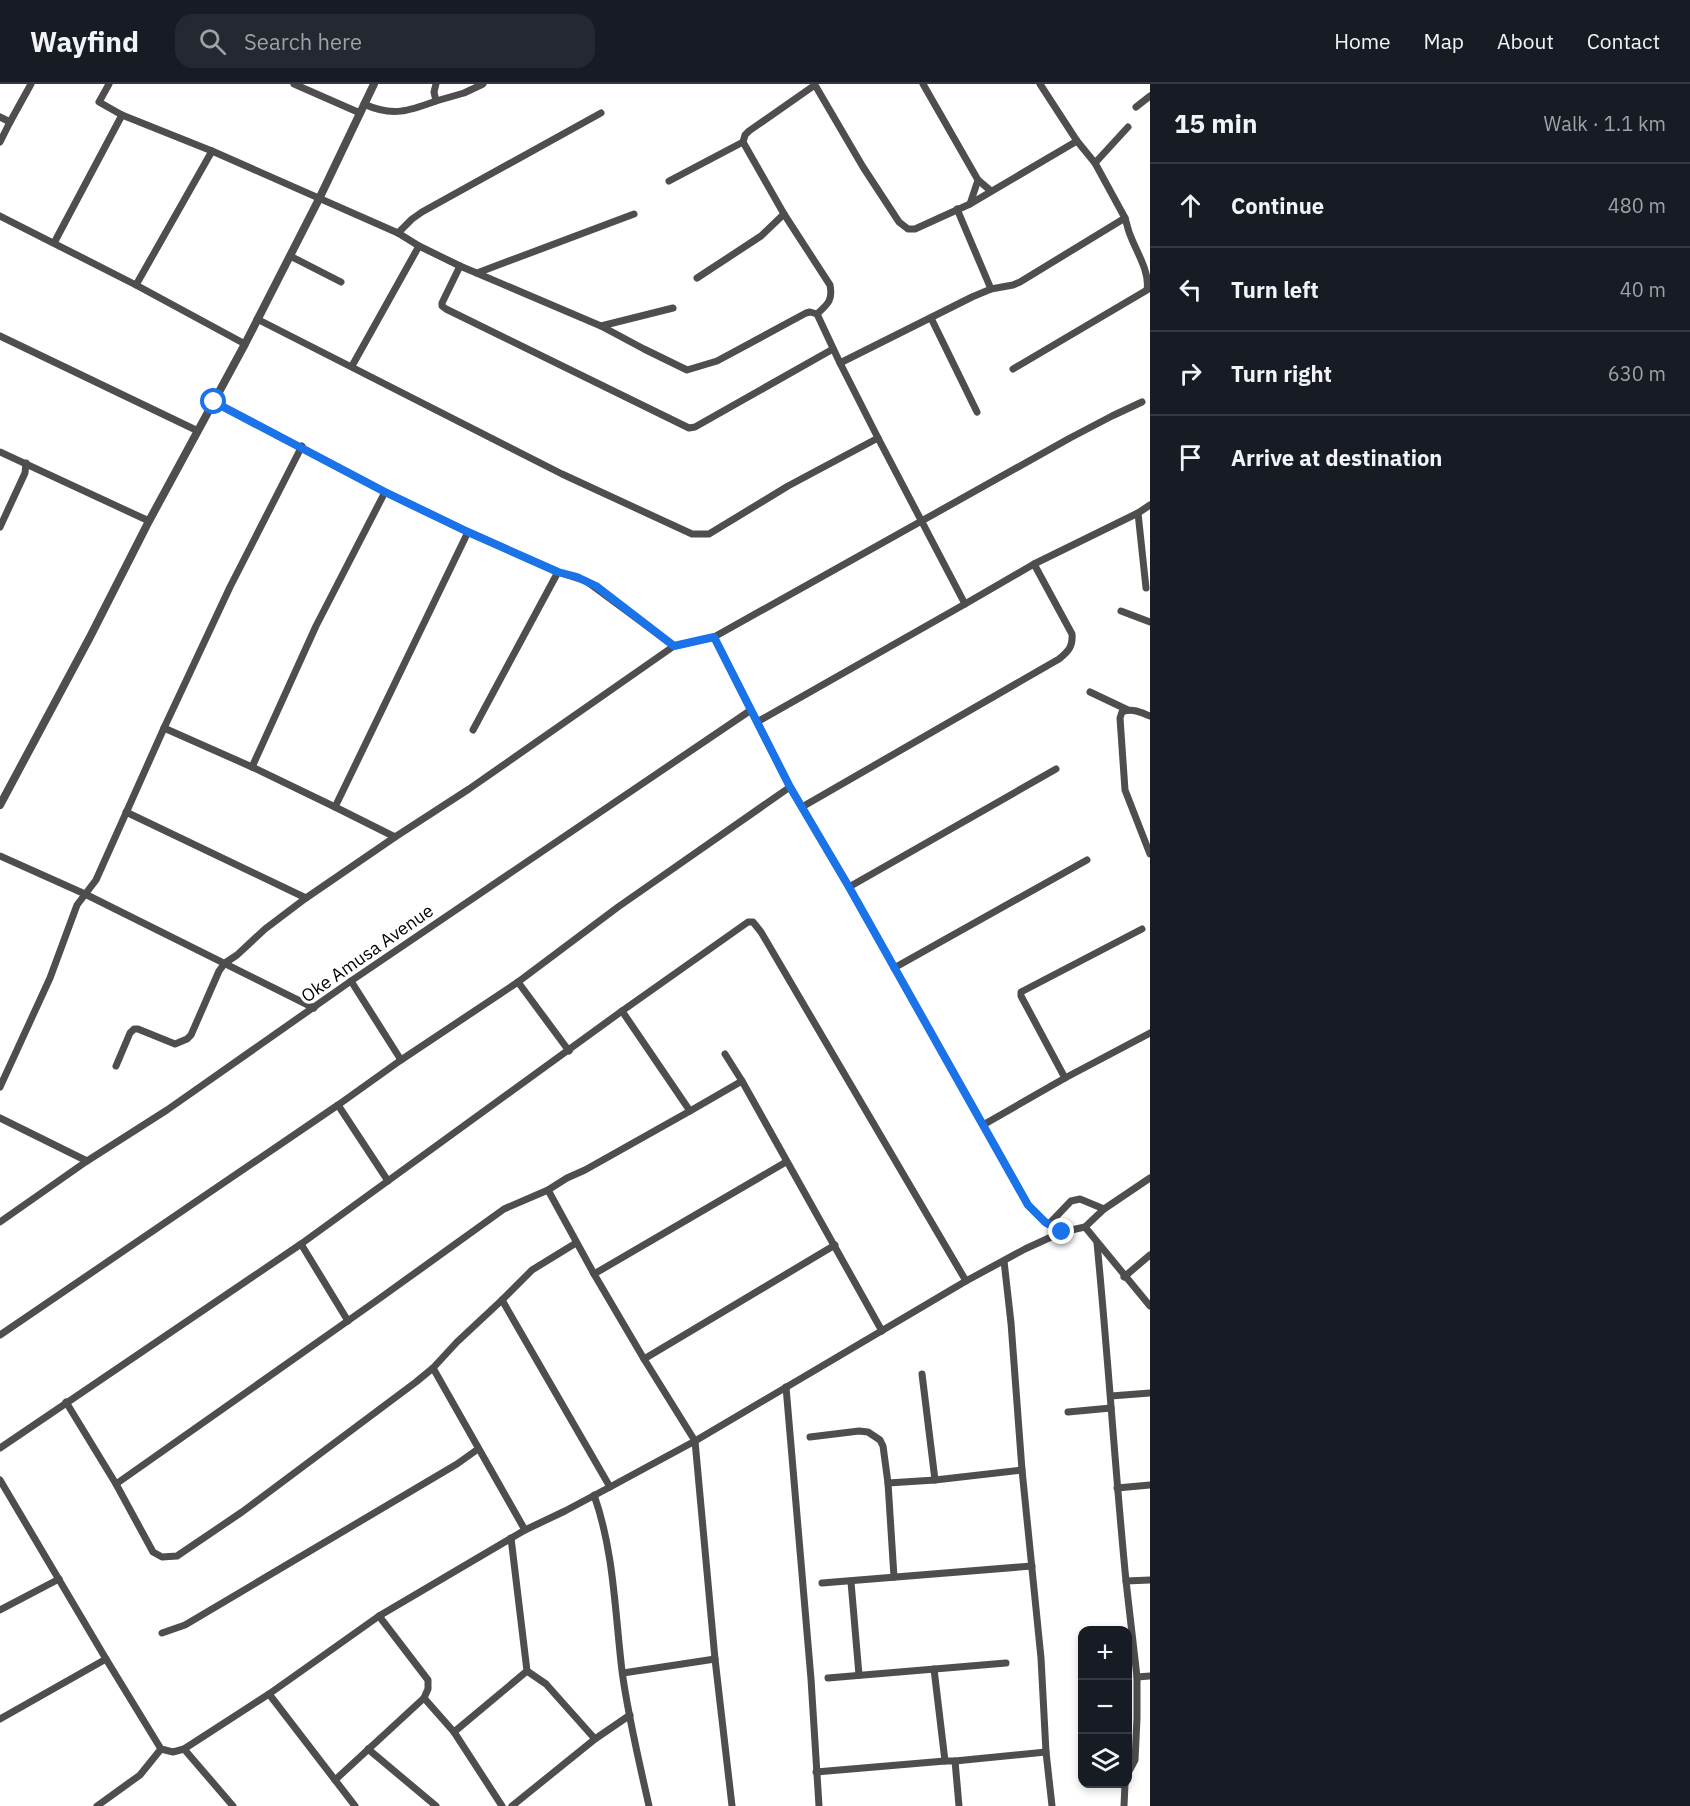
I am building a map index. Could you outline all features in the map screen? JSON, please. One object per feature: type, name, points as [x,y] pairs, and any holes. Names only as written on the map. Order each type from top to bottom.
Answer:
[{"type":"street","points":[[0,142],[31,84]]},
{"type":"street","points":[[109,84],[99,102],[122,115],[212,151],[398,233],[460,266],[601,326],[687,370],[717,361],[806,313],[817,314]]},
{"type":"street","points":[[294,84],[362,109],[372,108],[396,113],[464,93],[483,84]]},
{"type":"street","points":[[0,805],[90,637],[149,520],[245,344],[319,199],[374,84]]},
{"type":"street","points":[[436,84],[434,92],[436,101]]},
{"type":"street","points":[[817,314],[829,304],[832,298],[830,285],[784,214],[743,142],[749,131],[816,84],[863,166],[903,226],[908,229],[915,229],[970,204],[1077,141]]},
{"type":"street","points":[[923,84],[978,180],[991,191]]},
{"type":"street","points":[[1013,369],[1147,290],[1148,285],[1142,259],[1131,238],[1125,218],[1095,164],[1077,141],[1043,85]]},
{"type":"street","points":[[1136,107],[1150,96]]},
{"type":"street","points":[[398,233],[422,213],[601,113]]},
{"type":"street","points":[[54,243],[122,115]]},
{"type":"street","points":[[0,117],[10,122]]},
{"type":"street","points":[[1095,164],[1128,127]]},
{"type":"street","points":[[669,181],[743,142]]},
{"type":"street","points":[[136,285],[212,151]]},
{"type":"street","points":[[970,204],[978,180]]},
{"type":"street","points":[[957,209],[991,289]]},
{"type":"street","points":[[477,273],[634,214]]},
{"type":"street","points":[[698,278],[761,236],[784,214]]},
{"type":"street","points":[[0,216],[136,285],[245,344]]},
{"type":"street","points":[[840,363],[991,289],[1020,282],[1125,218]]},
{"type":"street","points":[[352,366],[419,246]]},
{"type":"street","points":[[290,256],[341,282]]},
{"type":"street","points":[[1142,259],[1150,256]]},
{"type":"street","points":[[460,266],[442,303],[446,309],[689,428],[833,350]]},
{"type":"street","points":[[601,326],[673,308]]},
{"type":"street","points":[[817,314],[833,350],[965,604]]},
{"type":"street","points":[[931,318],[977,412]]},
{"type":"street","points":[[257,319],[562,474],[692,534],[709,534],[788,486],[878,438]]},
{"type":"street","points":[[0,336],[198,431]]},
{"type":"street","points":[[214,402],[302,446],[385,492],[468,532],[558,572],[577,577],[596,586],[674,646]]},
{"type":"street","points":[[116,1066],[130,1033],[134,1029],[176,1044],[187,1039],[191,1035],[219,971],[225,963],[265,929],[306,898],[674,646],[714,637],[1070,438],[1142,402]]},
{"type":"street","points":[[0,1087],[50,978],[77,905],[96,880],[230,587],[302,446]]},
{"type":"street","points":[[0,452],[149,520]]},
{"type":"street","points":[[0,527],[25,473],[26,464]]},
{"type":"street","points":[[252,767],[316,626],[385,492]]},
{"type":"street","points":[[757,722],[1034,564],[1150,505]]},
{"type":"street","points":[[1138,513],[1146,588]]},
{"type":"street","points":[[335,807],[468,532]]},
{"type":"street","points":[[802,807],[1068,652],[1072,634],[1034,564]]},
{"type":"street","points":[[473,730],[558,572]]},
{"type":"street","points":[[1121,611],[1150,622]]},
{"type":"street","points":[[714,637],[790,787],[1028,1205],[1049,1224],[1062,1232]]},
{"type":"street","points":[[1090,692],[1128,710]]},
{"type":"street","name":"Oke Amusa Avenue","points":[[0,1222],[751,710]]},
{"type":"street","points":[[1150,716],[1135,710],[1128,710],[1122,712],[1120,718],[1126,798],[1147,838],[1150,854]]},
{"type":"street","points":[[164,728],[252,767],[395,837]]},
{"type":"street","points":[[849,887],[1056,769]]},
{"type":"street","points":[[0,1335],[518,982],[618,907],[790,787]]},
{"type":"street","points":[[126,812],[306,898]]},
{"type":"street","points":[[0,856],[85,894],[314,1008]]},
{"type":"street","points":[[894,968],[1087,860]]},
{"type":"street","points":[[0,1448],[301,1244],[744,924],[753,922],[966,1281]]},
{"type":"street","points":[[1065,1078],[1021,996],[1021,992],[1142,929]]},
{"type":"street","points":[[351,981],[401,1060]]},
{"type":"street","points":[[518,982],[569,1051]]},
{"type":"street","points":[[622,1011],[690,1111]]},
{"type":"street","points":[[983,1125],[1150,1033]]},
{"type":"street","points":[[725,1054],[882,1331]]},
{"type":"street","points":[[116,1485],[504,1209],[548,1190],[742,1081]]},
{"type":"street","points":[[338,1105],[388,1181]]},
{"type":"street","points":[[0,1119],[87,1161]]},
{"type":"street","points":[[594,1274],[786,1162]]},
{"type":"street","points":[[0,1480],[161,1749],[173,1752],[184,1749],[268,1694],[379,1616],[511,1538],[695,1441],[966,1281],[1062,1232],[1085,1227],[1104,1209],[1150,1178]]},
{"type":"street","points":[[548,1190],[594,1274],[695,1441],[715,1659],[732,1806]]},
{"type":"street","points":[[1049,1224],[1071,1201],[1080,1199],[1104,1209]]},
{"type":"street","points":[[1085,1227],[1124,1277],[1150,1305]]},
{"type":"street","points":[[66,1402],[153,1552],[162,1557],[177,1556],[242,1512],[433,1368],[532,1270],[576,1243]]},
{"type":"street","points":[[1097,1243],[1117,1488],[1137,1677],[1135,1760],[1132,1766]]},
{"type":"street","points":[[301,1244],[348,1321]]},
{"type":"street","points":[[644,1359],[835,1245]]},
{"type":"street","points":[[1124,1277],[1150,1255]]},
{"type":"street","points":[[1004,1261],[1041,1658],[1046,1752],[1052,1806]]},
{"type":"street","points":[[502,1300],[610,1487]]},
{"type":"street","points":[[433,1368],[525,1530]]},
{"type":"street","points":[[922,1374],[935,1480]]},
{"type":"street","points":[[786,1387],[811,1679],[819,1806]]},
{"type":"street","points":[[1111,1396],[1150,1393]]},
{"type":"street","points":[[1068,1412],[1111,1408]]},
{"type":"street","points":[[810,1437],[859,1431],[868,1432],[880,1440],[883,1446],[888,1483],[894,1577]]},
{"type":"street","points":[[162,1634],[185,1625],[457,1464],[478,1449]]},
{"type":"street","points":[[888,1483],[1022,1470]]},
{"type":"street","points":[[1117,1488],[1150,1485]]},
{"type":"street","points":[[594,1495],[601,1514],[610,1562],[622,1673],[649,1806]]},
{"type":"street","points":[[511,1538],[527,1671],[546,1684],[595,1739]]},
{"type":"street","points":[[822,1583],[1032,1566]]},
{"type":"street","points":[[1,1609],[59,1579]]},
{"type":"street","points":[[1126,1581],[1150,1580]]},
{"type":"street","points":[[851,1582],[859,1675]]},
{"type":"street","points":[[335,1780],[424,1698],[428,1689],[428,1680],[379,1616]]},
{"type":"street","points":[[0,1719],[106,1659]]},
{"type":"street","points":[[622,1673],[715,1659]]},
{"type":"street","points":[[828,1678],[1006,1663]]},
{"type":"street","points":[[934,1669],[945,1761]]},
{"type":"street","points":[[454,1732],[527,1671]]},
{"type":"street","points":[[1137,1677],[1150,1676]]},
{"type":"street","points":[[268,1694],[355,1806]]},
{"type":"street","points":[[424,1698],[454,1732],[502,1806]]},
{"type":"street","points":[[512,1806],[595,1739],[630,1715]]},
{"type":"street","points":[[97,1806],[140,1775],[161,1749]]},
{"type":"street","points":[[184,1749],[233,1806]]},
{"type":"street","points":[[368,1749],[436,1806]]},
{"type":"street","points":[[816,1772],[1046,1752]]},
{"type":"street","points":[[955,1761],[959,1806]]},
{"type":"street","points":[[1124,1806],[1125,1788]]},
{"type":"route","points":[[214,402],[302,446],[385,492],[468,532],[558,572],[577,577],[596,586],[674,646],[714,637],[790,787],[1028,1205],[1045,1222],[1062,1232]]}]
